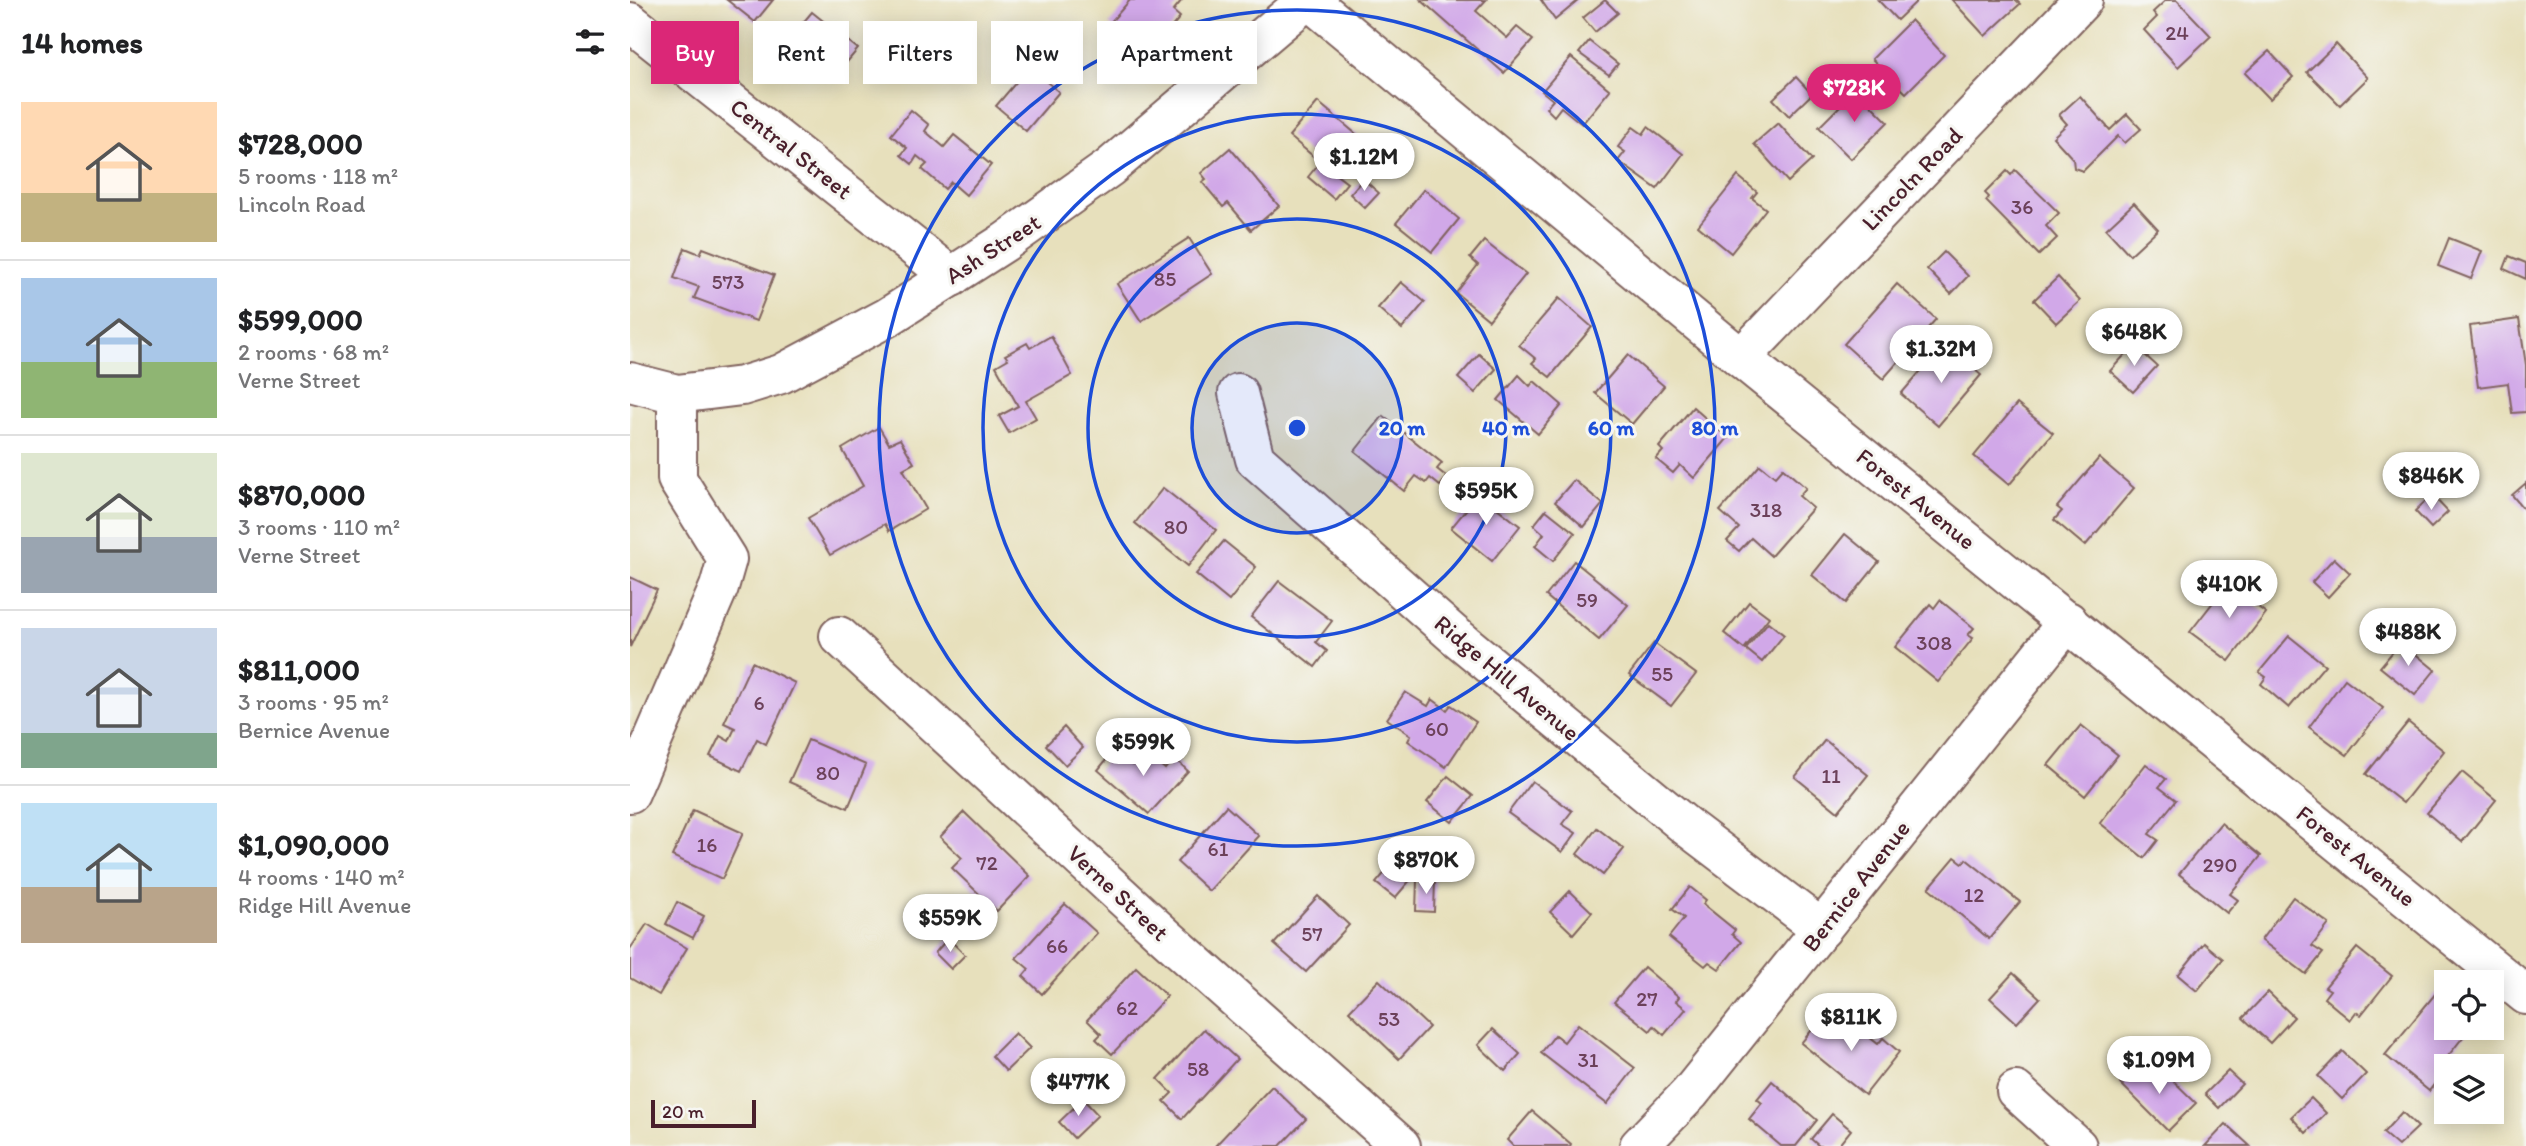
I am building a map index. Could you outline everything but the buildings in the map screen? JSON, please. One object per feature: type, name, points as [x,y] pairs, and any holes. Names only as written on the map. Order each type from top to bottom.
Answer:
[{"type":"street","name":"Ash Street","points":[[630,382],[677,394],[742,386],[781,374],[888,317],[1110,168],[1308,0]]},
{"type":"street","name":"Forest Avenue","points":[[1308,0],[1741,358],[2526,995]]},
{"type":"street","name":"Lincoln Road","points":[[1741,358],[2083,0]]},
{"type":"street","name":"Central Street","points":[[630,22],[952,276]]},
{"type":"street","name":"Ridge Hill Avenue","points":[[1238,393],[1255,459],[1452,634],[1686,826],[1822,929]]},
{"type":"street","points":[[630,793],[719,587],[727,559],[677,479],[677,394]]},
{"type":"street","name":"Bernice Avenue","points":[[1639,1146],[1690,1093],[2068,621]]},
{"type":"street","name":"Verne Street","points":[[839,636],[1166,937],[1401,1146]]},
{"type":"street","points":[[2016,1091],[2077,1146]]}]
